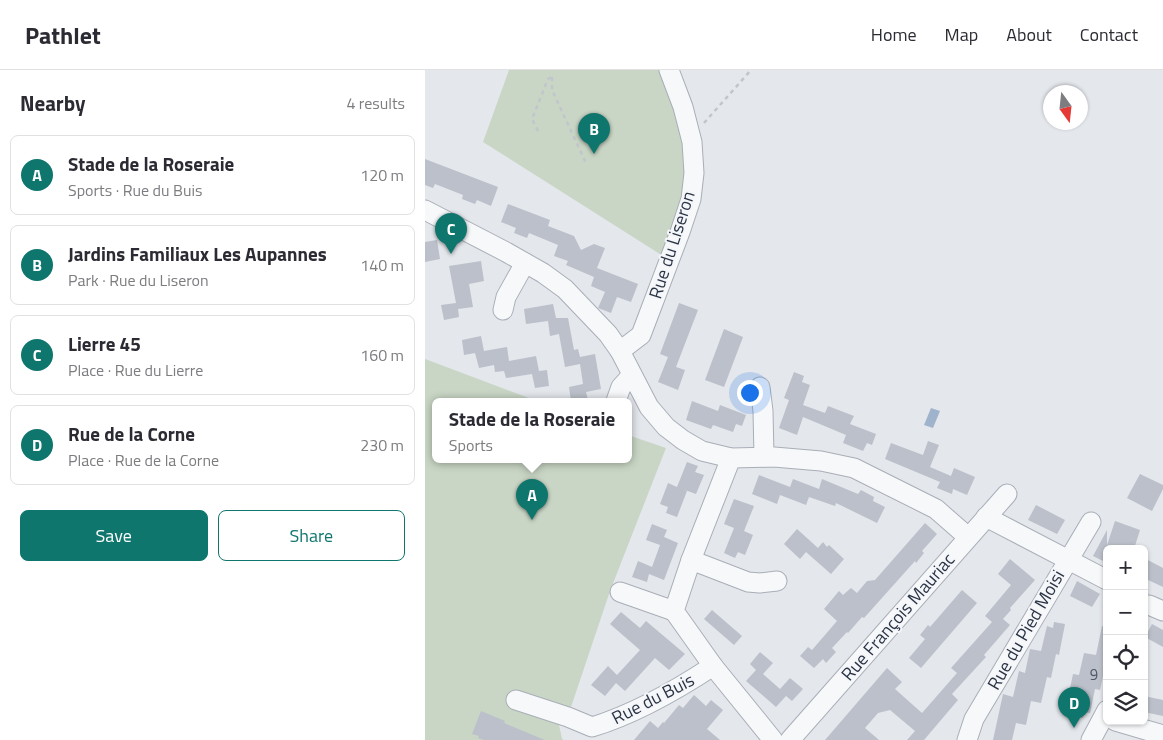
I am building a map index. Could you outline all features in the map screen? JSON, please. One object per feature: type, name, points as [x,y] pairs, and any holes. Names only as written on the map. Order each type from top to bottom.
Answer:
[{"type":"street","name":"Rue du Liseron","points":[[620,351],[641,335],[691,199],[694,173],[691,138],[683,107],[669,70]]},
{"type":"street","points":[[425,210],[525,263],[565,289],[593,317],[620,351],[649,407],[666,427],[683,440],[703,451],[731,458],[764,457],[821,461],[855,468],[936,509],[968,537]]},
{"type":"street","points":[[503,310],[506,297],[525,263]]},
{"type":"street","points":[[617,398],[621,387],[632,375]]},
{"type":"street","points":[[761,387],[764,457]]},
{"type":"street","points":[[621,592],[674,611],[691,560],[731,458]]},
{"type":"street","name":"Rue François Mauriac","points":[[790,740],[1007,494]]},
{"type":"street","points":[[986,517],[1103,578]]},
{"type":"street","name":"Rue du Pied Moisi","points":[[967,740],[974,719],[1091,522]]},
{"type":"street","points":[[691,560],[748,582],[777,581]]},
{"type":"street","points":[[1148,605],[1163,611]]},
{"type":"street","name":"Rue du Buis","points":[[674,611],[713,666],[773,740]]},
{"type":"street","name":"Rue du Buis","points":[[516,700],[592,727],[615,720],[672,692],[713,666]]},
{"type":"street","points":[[1091,740],[1103,724]]},
{"type":"street","points":[[1132,725],[1163,735]]},
{"type":"path","points":[[691,138],[751,70]]},
{"type":"path","points":[[538,131],[532,119],[548,78],[552,77],[552,90],[586,163]]},
{"type":"green space","points":[[509,70],[663,70],[685,140],[686,197],[663,256],[483,142]]},
{"type":"green space","points":[[425,359],[529,398],[432,398],[432,463],[632,463],[632,436],[666,448],[610,591],[570,710],[565,709],[559,725],[562,739],[564,740],[425,740]]},
{"type":"water","points":[[931,408],[940,411],[933,428],[924,425]]},
{"type":"building","points":[[425,159],[498,187],[491,206],[477,200],[475,204],[462,199],[463,195],[435,184],[433,188],[425,185]]},
{"type":"building","points":[[508,204],[550,220],[548,226],[574,236],[581,250],[594,244],[605,248],[597,268],[638,284],[631,302],[617,297],[611,313],[598,308],[605,292],[591,286],[594,277],[566,265],[568,261],[554,256],[558,245],[529,233],[527,238],[514,233],[516,228],[501,222]]},
{"type":"building","points":[[437,240],[440,259],[425,262],[425,242]]},
{"type":"building","points":[[481,261],[484,281],[469,284],[473,307],[458,309],[459,317],[444,320],[441,305],[456,303],[449,266]]},
{"type":"building","points":[[679,303],[698,310],[676,367],[685,370],[678,390],[658,382],[668,357],[660,354]]},
{"type":"building","points":[[553,304],[556,318],[568,318],[574,350],[578,349],[580,357],[595,354],[601,389],[586,392],[588,398],[571,398],[569,387],[583,384],[580,364],[565,367],[559,334],[550,336],[548,321],[526,324],[524,309]]},
{"type":"building","points":[[724,329],[743,337],[724,387],[705,380]]},
{"type":"building","points":[[481,336],[484,351],[507,347],[509,361],[536,356],[539,371],[547,370],[549,386],[535,388],[532,374],[506,378],[504,371],[495,372],[494,365],[479,368],[475,353],[464,355],[462,340]]},
{"type":"building","points":[[794,372],[804,376],[802,382],[810,385],[803,405],[825,413],[828,406],[854,416],[850,424],[876,434],[872,445],[867,443],[863,451],[843,443],[846,435],[803,417],[797,435],[779,428],[789,400],[784,398]]},
{"type":"building","points":[[692,401],[718,411],[720,405],[746,415],[742,426],[736,424],[733,432],[713,425],[711,429],[686,420]]},
{"type":"building","points":[[928,441],[939,445],[930,467],[951,476],[954,468],[975,477],[967,495],[953,489],[952,494],[937,488],[940,482],[885,459],[891,443],[923,455]]},
{"type":"building","points":[[687,462],[698,466],[695,472],[704,475],[696,494],[682,489],[687,491],[677,517],[666,513],[668,507],[660,504],[668,483],[677,487]]},
{"type":"building","points":[[1140,474],[1163,485],[1163,489],[1152,511],[1127,498]]},
{"type":"building","points":[[759,475],[790,487],[793,479],[819,489],[822,479],[858,494],[861,490],[874,497],[873,501],[885,507],[877,523],[836,503],[835,506],[809,497],[806,505],[780,495],[777,504],[752,494]]},
{"type":"building","points":[[734,499],[754,506],[744,531],[753,535],[745,555],[738,552],[735,558],[724,553],[734,528],[724,524]]},
{"type":"building","points":[[1036,505],[1065,520],[1057,534],[1028,520]]},
{"type":"building","points":[[1115,521],[1140,530],[1135,545],[1107,545]]},
{"type":"building","points":[[925,523],[937,534],[922,551],[924,553],[864,618],[862,617],[832,648],[836,652],[826,663],[823,659],[814,668],[800,656],[808,647],[812,650],[837,621],[824,609],[839,591],[843,595],[851,588],[857,593],[867,581],[875,580]]},
{"type":"building","points":[[652,524],[667,530],[664,537],[678,543],[664,580],[649,574],[647,582],[632,577],[638,561],[652,567],[660,545],[646,540]]},
{"type":"building","points":[[797,529],[818,548],[823,542],[844,559],[831,574],[806,552],[800,559],[784,544]]},
{"type":"building","points":[[1107,530],[1107,545],[1103,545],[1103,561],[1093,556]]},
{"type":"building","points":[[1010,559],[1035,580],[1010,608],[1011,610],[1003,619],[1010,625],[984,655],[986,657],[952,694],[958,700],[924,740],[907,740],[915,731],[890,710],[878,713],[865,728],[879,740],[825,740],[887,668],[902,682],[895,689],[922,713],[957,673],[951,668],[992,622],[985,616],[1011,585],[998,574]]},
{"type":"building","points":[[1148,560],[1163,568],[1163,587],[1148,580]]},
{"type":"building","points":[[1077,581],[1100,594],[1092,607],[1070,596]]},
{"type":"building","points":[[962,590],[977,603],[921,668],[909,658],[925,639],[920,635],[928,625],[930,627]]},
{"type":"building","points":[[712,610],[742,636],[734,645],[704,619]]},
{"type":"building","points":[[621,612],[640,628],[646,621],[685,654],[669,670],[655,658],[625,691],[616,683],[605,696],[591,685],[608,666],[617,675],[640,650],[610,624]]},
{"type":"building","points":[[1054,622],[1065,624],[1059,655],[1056,654],[1051,678],[1047,677],[1041,703],[1031,701],[1026,725],[1016,723],[1012,740],[993,740],[1003,694],[1013,697],[1019,671],[1025,673],[1030,649],[1041,651],[1047,626],[1053,628]]},
{"type":"building","points":[[1152,624],[1163,630],[1163,647],[1148,639],[1148,631]]},
{"type":"building","points":[[1103,626],[1103,676],[1100,690],[1095,689],[1090,713],[1084,712],[1083,718],[1072,716],[1073,710],[1066,708],[1073,674],[1079,675],[1084,653],[1096,655]]},
{"type":"building","points":[[760,652],[773,663],[763,674],[780,689],[790,678],[803,689],[792,701],[786,696],[776,707],[746,681],[756,670],[750,664]]},
{"type":"building","points":[[694,695],[706,706],[711,700],[723,710],[707,729],[720,740],[634,740],[650,721],[658,728],[679,705],[683,708]]},
{"type":"building","points":[[1148,697],[1163,700],[1163,716],[1148,713]]},
{"type":"building","points":[[481,711],[545,740],[484,740],[478,738],[479,736],[472,734]]},
{"type":"place","name":"Jardins Familiaux Les Aupannes","points":[[594,154]]},
{"type":"place","name":"Lierre 45","points":[[451,254]]},
{"type":"place","name":"Stade de la Roseraie","points":[[532,520]]},
{"type":"place","name":"Rue de la Corne","points":[[1074,728]]}]
